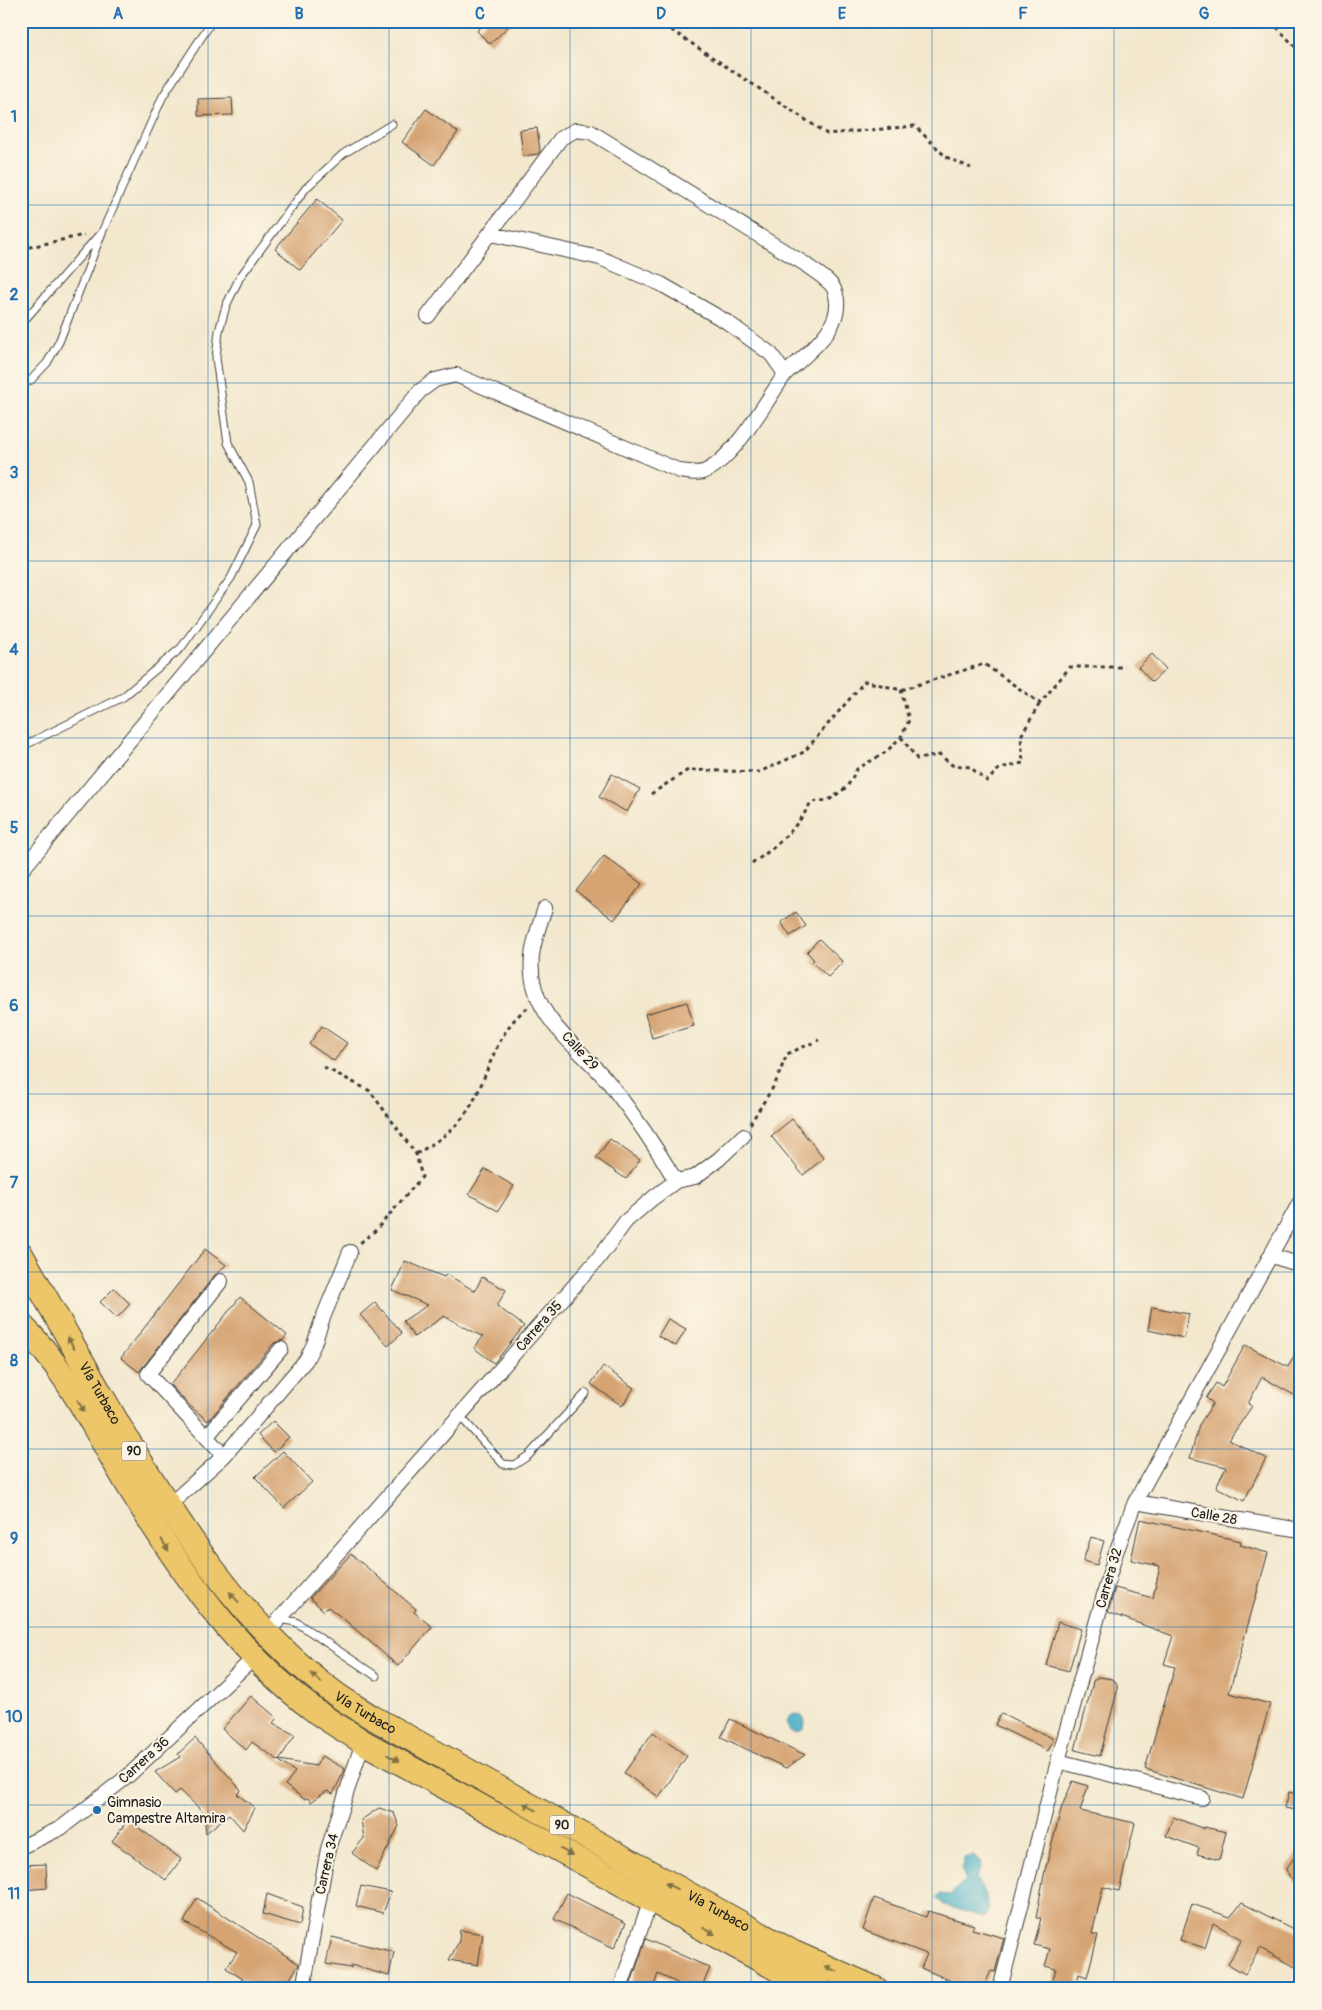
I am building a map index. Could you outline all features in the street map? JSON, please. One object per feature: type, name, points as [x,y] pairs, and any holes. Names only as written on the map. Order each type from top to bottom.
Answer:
[{"type":"highway","name":"Vía Turbaco","points":[[21,1254],[75,1351],[167,1507],[226,1588],[274,1626],[329,1690],[370,1716],[785,1949],[876,1989]]},
{"type":"highway","name":"Vía Turbaco","points":[[21,1324],[55,1364],[176,1561],[208,1604],[255,1657],[318,1712],[362,1742],[651,1899],[785,1982],[820,1989]]},
{"type":"street","points":[[21,871],[420,391],[435,380],[456,375],[680,471],[701,473],[716,466],[740,438],[785,374],[831,329],[838,305],[834,288],[805,264],[592,132],[576,130],[561,138],[428,316]]},
{"type":"street","points":[[490,234],[600,258],[661,284],[727,322],[771,354],[785,374]]},
{"type":"street","name":"Calle 29","points":[[545,908],[530,953],[535,989],[544,1011],[609,1083],[657,1149],[676,1182]]},
{"type":"street","name":"Carrera 35","points":[[274,1626],[597,1260],[626,1221],[653,1198],[676,1182],[695,1176],[719,1159],[743,1136]]},
{"type":"street","name":"Carrera 32","points":[[1000,1989],[1058,1761],[1115,1555],[1135,1502],[1272,1256],[1301,1200]]},
{"type":"street","points":[[167,1507],[224,1456],[306,1360],[350,1252]]},
{"type":"street","points":[[1272,1256],[1301,1265]]},
{"type":"street","points":[[221,1281],[148,1374],[224,1456]]},
{"type":"street","points":[[207,1436],[281,1349]]},
{"type":"street","name":"Calle 28","points":[[1135,1502],[1294,1529]]},
{"type":"street","name":"Carrera 36","points":[[21,1847],[61,1828],[128,1776],[255,1657]]},
{"type":"street","name":"Carrera 34","points":[[302,1989],[328,1849],[362,1742]]},
{"type":"street","points":[[1058,1761],[1202,1798]]},
{"type":"street","points":[[620,1989],[651,1899]]},
{"type":"lane","points":[[21,385],[31,380],[47,363],[59,342],[103,230],[163,96],[212,21]]},
{"type":"lane","points":[[21,747],[123,697],[181,648],[231,578],[257,525],[248,482],[228,443],[216,358],[219,332],[226,306],[240,277],[306,188],[343,154],[392,124]]},
{"type":"lane","points":[[21,324],[103,230]]},
{"type":"lane","points":[[460,1416],[503,1464],[514,1466],[528,1456],[586,1393]]},
{"type":"lane","points":[[274,1626],[296,1622],[376,1676]]},
{"type":"path","points":[[624,21],[670,29],[827,134],[915,126],[946,157],[971,168]]},
{"type":"path","points":[[1270,21],[1301,53]]},
{"type":"path","points":[[21,249],[103,230]]},
{"type":"path","points":[[651,794],[688,770],[759,772],[804,752],[865,680],[901,690],[984,664],[1040,703]]},
{"type":"path","points":[[901,737],[917,759],[940,755],[952,765],[970,766],[987,781],[1000,768],[1023,763],[1021,736],[1040,703],[1070,667],[1125,666]]},
{"type":"path","points":[[752,863],[768,853],[803,817],[811,802],[829,800],[847,787],[857,769],[886,752],[901,737],[909,720],[901,690]]},
{"type":"path","points":[[416,1154],[449,1134],[474,1102],[507,1031],[524,1011],[540,1001]]},
{"type":"path","points":[[743,1136],[776,1084],[787,1054],[818,1040]]},
{"type":"path","points":[[324,1068],[370,1091],[416,1154],[422,1177],[376,1230],[350,1252]]},
{"type":"water","points":[[792,1714],[800,1714],[805,1719],[803,1730],[792,1732],[787,1727],[787,1719]]},
{"type":"water","points":[[973,1856],[980,1861],[981,1867],[976,1878],[985,1895],[989,1910],[985,1918],[944,1905],[937,1897],[940,1894],[950,1895],[965,1880],[962,1868],[964,1858]]},
{"type":"building","points":[[487,21],[514,21],[490,44],[477,31]]},
{"type":"building","points":[[232,98],[233,115],[198,116],[198,99]]},
{"type":"building","points":[[426,109],[458,132],[434,165],[402,142]]},
{"type":"building","points":[[537,128],[540,151],[538,154],[523,156],[520,130]]},
{"type":"building","points":[[317,199],[342,220],[300,270],[275,249]]},
{"type":"building","points":[[1152,654],[1166,669],[1152,682],[1138,667]]},
{"type":"building","points":[[612,774],[640,789],[627,812],[599,797]]},
{"type":"building","points":[[604,856],[642,884],[614,920],[576,891]]},
{"type":"building","points":[[796,912],[806,926],[790,936],[781,922]]},
{"type":"building","points":[[819,939],[843,962],[828,977],[812,962],[814,960],[807,952]]},
{"type":"building","points":[[687,1002],[694,1026],[652,1038],[645,1014]]},
{"type":"building","points":[[322,1026],[347,1043],[334,1061],[309,1044]]},
{"type":"building","points":[[792,1119],[824,1158],[803,1175],[771,1136]]},
{"type":"building","points":[[610,1139],[640,1160],[626,1179],[596,1158]]},
{"type":"building","points":[[485,1169],[514,1186],[498,1211],[469,1194]]},
{"type":"building","points":[[205,1249],[226,1265],[214,1276],[139,1372],[121,1358]]},
{"type":"building","points":[[405,1261],[444,1277],[446,1274],[475,1291],[482,1277],[506,1290],[497,1306],[524,1326],[494,1363],[474,1348],[483,1337],[444,1316],[414,1337],[403,1321],[428,1305],[392,1290]]},
{"type":"building","points":[[114,1288],[130,1304],[117,1318],[100,1302]]},
{"type":"building","points":[[240,1297],[287,1335],[283,1340],[274,1343],[208,1421],[170,1385]]},
{"type":"building","points":[[375,1302],[402,1333],[388,1346],[360,1315]]},
{"type":"building","points":[[1152,1307],[1189,1314],[1184,1338],[1148,1330]]},
{"type":"building","points":[[668,1319],[686,1329],[676,1346],[658,1336]]},
{"type":"building","points":[[1301,1344],[1301,1399],[1262,1377],[1248,1404],[1252,1406],[1229,1440],[1266,1458],[1244,1501],[1216,1487],[1226,1467],[1190,1458],[1199,1425],[1213,1403],[1206,1398],[1216,1383],[1222,1387],[1245,1345],[1288,1367]]},
{"type":"building","points":[[603,1366],[634,1388],[622,1406],[591,1384]]},
{"type":"building","points":[[273,1421],[289,1437],[274,1452],[258,1435]]},
{"type":"building","points":[[283,1451],[312,1482],[284,1508],[255,1477]]},
{"type":"building","points":[[1140,1519],[1241,1541],[1240,1545],[1268,1553],[1229,1693],[1270,1704],[1243,1799],[1145,1769],[1175,1667],[1164,1664],[1173,1636],[1108,1612],[1115,1588],[1153,1598],[1160,1566],[1131,1560]]},
{"type":"building","points":[[1091,1537],[1104,1541],[1097,1565],[1083,1561]]},
{"type":"building","points":[[351,1554],[416,1609],[414,1612],[432,1627],[398,1666],[328,1607],[324,1611],[310,1598]]},
{"type":"building","points":[[1058,1622],[1081,1629],[1069,1671],[1046,1665]]},
{"type":"building","points":[[1099,1677],[1113,1679],[1117,1685],[1117,1692],[1100,1756],[1075,1750],[1093,1681]]},
{"type":"building","points":[[251,1696],[277,1718],[273,1723],[295,1735],[279,1760],[316,1766],[322,1756],[345,1769],[333,1794],[327,1791],[311,1802],[308,1798],[304,1799],[285,1785],[295,1772],[252,1742],[246,1750],[222,1729]]},
{"type":"building","points":[[1001,1713],[1054,1739],[1048,1751],[995,1725]]},
{"type":"building","points":[[730,1719],[805,1755],[786,1768],[721,1737]]},
{"type":"building","points":[[653,1732],[687,1756],[659,1797],[624,1773]]},
{"type":"building","points":[[195,1738],[241,1790],[237,1794],[255,1808],[243,1830],[229,1814],[206,1833],[204,1813],[180,1790],[175,1794],[155,1772],[180,1757],[178,1754]]},
{"type":"building","points":[[1073,1781],[1088,1786],[1080,1811],[1135,1823],[1119,1891],[1103,1887],[1092,1934],[1098,1935],[1087,1977],[1079,1974],[1075,1989],[1050,1989],[1056,1969],[1045,1966],[1050,1949],[1034,1945],[1041,1918],[1036,1918],[1045,1870],[1062,1806]]},
{"type":"building","points":[[1289,1792],[1301,1795],[1301,1811],[1285,1808]]},
{"type":"building","points":[[379,1808],[394,1813],[399,1826],[376,1871],[352,1853],[364,1838],[361,1820]]},
{"type":"building","points":[[1173,1817],[1204,1829],[1204,1827],[1226,1832],[1219,1860],[1197,1854],[1199,1848],[1166,1836]]},
{"type":"building","points":[[128,1820],[181,1859],[166,1880],[112,1841]]},
{"type":"building","points":[[1301,1847],[1301,1889],[1289,1876],[1287,1868]]},
{"type":"building","points":[[46,1864],[47,1888],[23,1890],[21,1865]]},
{"type":"building","points":[[361,1886],[391,1892],[383,1913],[356,1906]]},
{"type":"building","points":[[567,1893],[626,1923],[614,1948],[554,1919]]},
{"type":"building","points":[[267,1894],[303,1907],[300,1925],[263,1914]]},
{"type":"building","points":[[197,1898],[299,1964],[284,1989],[258,1989],[226,1968],[237,1952],[184,1922]]},
{"type":"building","points":[[874,1898],[926,1917],[928,1911],[974,1925],[972,1929],[1004,1938],[995,1972],[991,1971],[983,1989],[959,1989],[961,1985],[921,1968],[927,1954],[863,1930]]},
{"type":"building","points":[[1242,1903],[1301,1933],[1301,1970],[1260,1948],[1245,1974],[1228,1964],[1242,1939],[1213,1923],[1205,1948],[1180,1940],[1192,1904],[1230,1917]]},
{"type":"building","points":[[460,1930],[483,1934],[478,1965],[449,1960],[459,1941]]},
{"type":"building","points":[[332,1937],[394,1952],[389,1976],[351,1965],[351,1968],[326,1964]]},
{"type":"building","points":[[646,1939],[710,1968],[701,1989],[690,1989],[658,1974],[653,1989],[629,1989]]},
{"type":"place","name":"Gimnasio Campestre Altamira","points":[[97,1810]]}]
